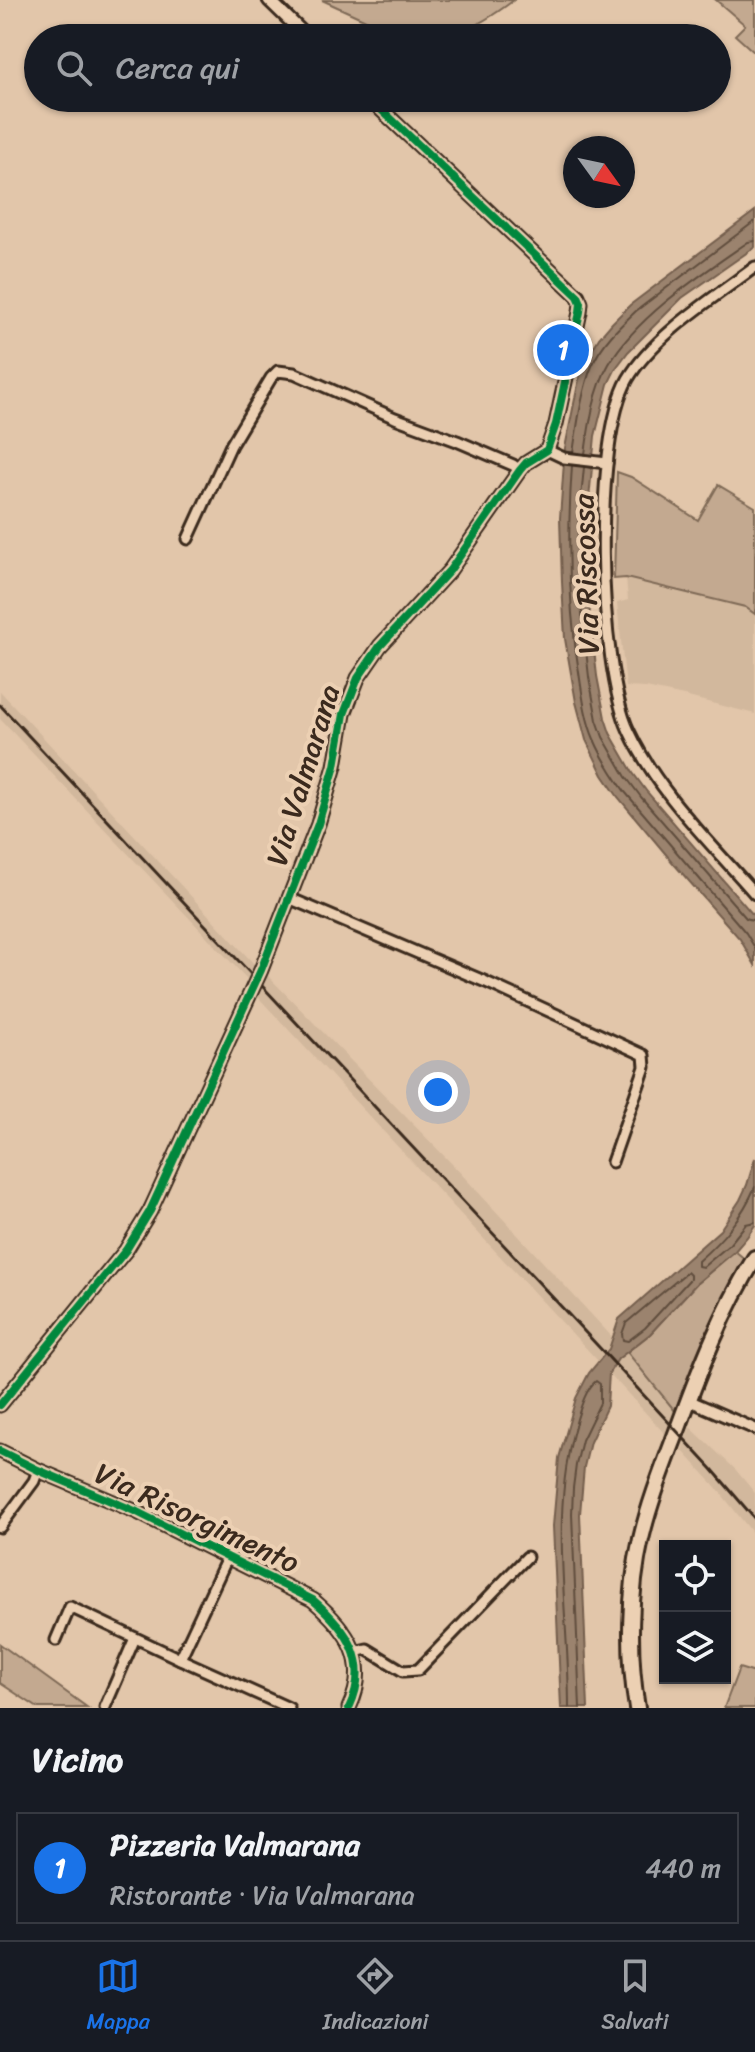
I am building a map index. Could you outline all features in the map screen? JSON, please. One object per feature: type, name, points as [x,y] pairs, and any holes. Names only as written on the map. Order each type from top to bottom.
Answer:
[{"type":"main road","points":[[637,1708],[632,1633],[634,1579],[647,1517],[705,1355],[724,1312],[755,1258]]},
{"type":"street","points":[[269,0],[294,24]]},
{"type":"street","points":[[384,112],[578,296],[581,303],[573,353],[547,450],[564,458],[604,463]]},
{"type":"street","name":"Via Riscossa","points":[[755,267],[671,331],[638,364],[628,379],[619,401],[604,463],[603,570],[608,640],[617,694],[629,731],[677,804],[755,894]]},
{"type":"street","points":[[188,539],[237,434],[278,371],[302,376],[520,470]]},
{"type":"street","name":"Via Valmarana","points":[[0,1405],[105,1276],[143,1224],[261,970],[318,824],[335,766],[344,714],[358,678],[380,646],[450,570],[520,470],[547,450]]},
{"type":"street","name":"Via Valmarana","points":[[289,898],[486,982],[644,1055],[645,1067],[612,1162]]},
{"type":"street","points":[[688,1400],[755,1429]]},
{"type":"street","name":"Via Risorgimento","points":[[0,1451],[137,1512],[313,1600],[342,1629],[354,1652]]},
{"type":"street","points":[[0,1527],[34,1481],[38,1470]]},
{"type":"street","points":[[180,1659],[228,1556]]},
{"type":"street","points":[[349,1708],[358,1682],[354,1652],[367,1649],[403,1671],[418,1670],[527,1557]]},
{"type":"street","points":[[56,1640],[70,1607],[289,1708]]},
{"type":"street","points":[[105,1707],[135,1638]]},
{"type":"shaded area","points":[[322,0],[514,0],[477,24],[375,24]]},
{"type":"shaded area","points":[[716,0],[755,0],[755,53],[735,35],[745,25]]},
{"type":"shaded area","points":[[617,472],[631,477],[698,520],[718,485],[755,507],[755,614],[745,607],[626,578],[614,579]]},
{"type":"shaded area","points":[[626,578],[745,607],[755,614],[755,714],[646,688],[626,687],[617,603],[628,600]]},
{"type":"shaded area","points":[[0,691],[255,965],[249,981],[0,719]]},
{"type":"shaded area","points":[[266,974],[453,1165],[614,1339],[599,1362],[257,996]]},
{"type":"shaded area","points":[[735,1251],[746,1260],[719,1306],[675,1411],[627,1352],[650,1334],[696,1284]]},
{"type":"shaded area","points":[[627,1352],[675,1411],[665,1434],[609,1373]]},
{"type":"shaded area","points":[[690,1427],[735,1469],[755,1493],[755,1536],[682,1450]]},
{"type":"shaded area","points":[[0,1644],[88,1708],[38,1708],[0,1683]]},
{"type":"shaded area","points":[[739,1668],[755,1673],[755,1708],[724,1708]]},
{"type":"water","points":[[755,211],[755,247],[682,298],[628,352],[608,384],[595,436],[586,531],[586,578],[597,676],[610,733],[647,792],[755,917],[755,965],[740,939],[618,797],[586,740],[565,639],[560,518],[565,448],[579,379],[599,338],[630,305]]},
{"type":"water","points":[[755,1158],[755,1225],[747,1237],[696,1284],[650,1334],[618,1359],[609,1373],[607,1406],[590,1442],[584,1467],[580,1514],[588,1708],[561,1708],[553,1526],[559,1458],[576,1398],[589,1373],[609,1349],[619,1319],[720,1230],[740,1200]]},
{"type":"railway","points":[[0,705],[625,1375],[755,1519]]},
{"type":"cycle path","points":[[0,1405],[126,1250],[150,1211],[261,970],[318,824],[335,766],[344,714],[358,678],[380,646],[450,570],[520,470],[547,450],[556,424],[580,312],[578,296],[384,112]]},
{"type":"cycle path","points":[[0,1451],[137,1512],[313,1600],[346,1635],[357,1662],[358,1676],[349,1708]]},
{"type":"place","name":"Pizzeria Valmarana","points":[[563,350]]}]
